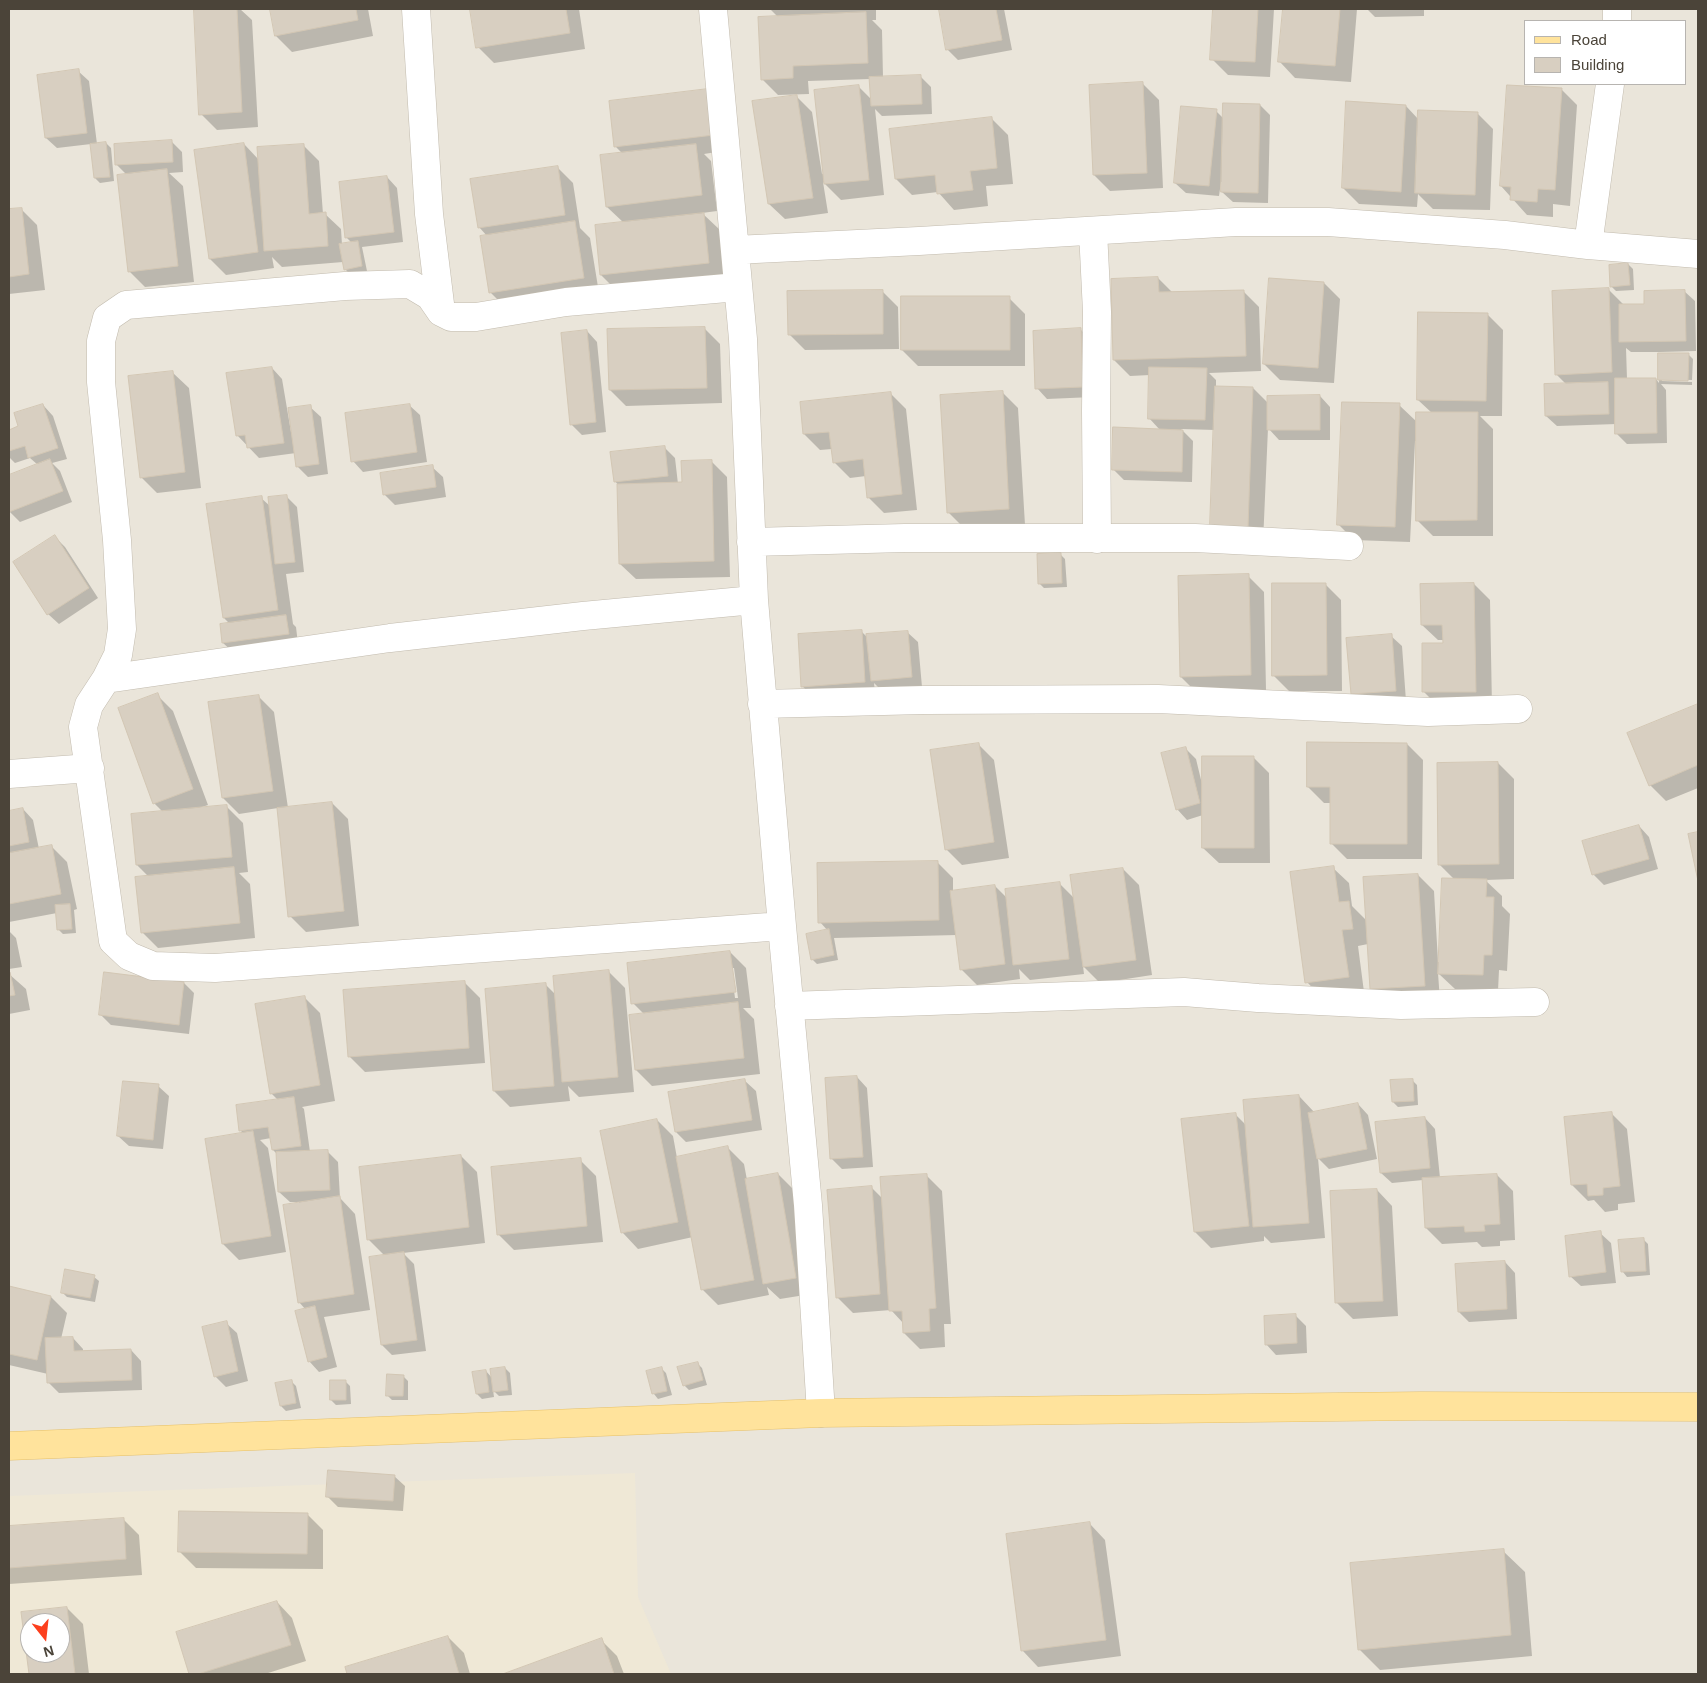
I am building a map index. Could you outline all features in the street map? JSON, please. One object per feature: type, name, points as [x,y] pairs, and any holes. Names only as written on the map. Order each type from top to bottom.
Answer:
[{"type":"main road","points":[[9,1446],[821,1413],[1421,1406],[1698,1407]]},
{"type":"street","points":[[416,9],[429,214],[441,312]]},
{"type":"street","points":[[713,9],[743,339],[754,600],[808,1205],[821,1413]]},
{"type":"street","points":[[1588,245],[1610,85]]},
{"type":"street","points":[[735,250],[1236,222],[1328,222],[1505,235],[1588,245],[1698,254]]},
{"type":"street","points":[[1093,231],[1097,312],[1097,539]]},
{"type":"street","points":[[738,287],[566,302],[476,317],[451,317],[441,312],[430,296],[410,284],[345,286],[126,305],[107,318],[100,342],[101,382],[117,540],[122,629],[118,655],[106,679],[88,705],[83,727],[113,941],[129,956],[153,966],[215,968],[782,926]]},
{"type":"street","points":[[751,542],[905,538],[1195,538],[1349,546]]},
{"type":"street","points":[[106,679],[390,638],[583,616],[754,600]]},
{"type":"street","points":[[762,704],[934,700],[1158,699],[1428,712],[1518,709]]},
{"type":"street","points":[[9,774],[90,768]]},
{"type":"street","points":[[789,1006],[1184,992],[1258,998],[1401,1004],[1534,1002]]},
{"type":"shaded area","points":[[9,9],[1698,9],[1698,1674],[9,1674]]},
{"type":"shaded area","points":[[635,1473],[638,1597],[671,1674],[9,1674],[9,1496]]},
{"type":"building","points":[[194,9],[237,9],[242,112],[199,115]]},
{"type":"building","points":[[270,9],[356,9],[358,20],[275,36]]},
{"type":"building","points":[[470,9],[566,9],[570,33],[476,48]]},
{"type":"building","points":[[939,9],[996,9],[1002,40],[946,50]]},
{"type":"building","points":[[1213,9],[1258,9],[1255,62],[1210,60]]},
{"type":"building","points":[[1283,9],[1340,9],[1335,66],[1278,62]]},
{"type":"building","points":[[866,12],[868,63],[793,66],[793,78],[761,80],[758,17]]},
{"type":"building","points":[[79,69],[87,133],[45,138],[37,75]]},
{"type":"building","points":[[921,75],[922,104],[871,106],[869,77]]},
{"type":"building","points":[[1143,82],[1147,173],[1093,175],[1089,85]]},
{"type":"building","points":[[859,85],[869,180],[824,184],[814,90]]},
{"type":"building","points":[[1507,85],[1562,88],[1555,190],[1538,189],[1537,202],[1510,200],[1511,187],[1500,186]]},
{"type":"building","points":[[708,89],[714,135],[614,147],[609,101]]},
{"type":"building","points":[[797,95],[813,198],[768,204],[752,101]]},
{"type":"building","points":[[1346,101],[1406,105],[1401,192],[1342,188]]},
{"type":"building","points":[[1223,103],[1260,104],[1258,193],[1221,192]]},
{"type":"building","points":[[1181,106],[1217,109],[1209,186],[1174,183]]},
{"type":"building","points":[[1418,110],[1478,112],[1475,195],[1415,193]]},
{"type":"building","points":[[992,117],[997,168],[970,171],[973,190],[937,194],[935,175],[895,179],[889,129]]},
{"type":"building","points":[[172,140],[173,162],[115,165],[114,144]]},
{"type":"building","points":[[106,142],[110,177],[94,178],[90,144]]},
{"type":"building","points":[[244,143],[258,252],[209,259],[194,150]]},
{"type":"building","points":[[304,144],[309,214],[326,212],[328,246],[264,251],[257,147]]},
{"type":"building","points":[[696,144],[702,195],[606,207],[600,155]]},
{"type":"building","points":[[558,166],[565,215],[478,228],[470,179]]},
{"type":"building","points":[[167,169],[178,266],[128,272],[117,175]]},
{"type":"building","points":[[387,176],[394,232],[345,238],[339,182]]},
{"type":"building","points":[[22,208],[29,274],[9,277],[9,209]]},
{"type":"building","points":[[704,213],[709,263],[600,275],[595,225]]},
{"type":"building","points":[[575,221],[584,278],[489,293],[480,236]]},
{"type":"building","points":[[358,241],[362,266],[344,270],[339,244]]},
{"type":"building","points":[[1628,263],[1630,285],[1610,287],[1609,265]]},
{"type":"building","points":[[1158,277],[1159,292],[1244,290],[1246,356],[1113,360],[1111,279]]},
{"type":"building","points":[[1269,278],[1324,282],[1318,368],[1263,364]]},
{"type":"building","points":[[1609,288],[1612,372],[1555,375],[1552,291]]},
{"type":"building","points":[[883,290],[883,334],[788,335],[787,291]]},
{"type":"building","points":[[1685,290],[1686,341],[1619,342],[1619,304],[1644,304],[1644,291]]},
{"type":"building","points":[[901,296],[1010,296],[1010,350],[901,350]]},
{"type":"building","points":[[1418,312],[1488,313],[1486,401],[1417,400]]},
{"type":"building","points":[[705,327],[707,388],[609,390],[607,329]]},
{"type":"building","points":[[1081,328],[1083,387],[1035,389],[1033,331]]},
{"type":"building","points":[[587,330],[596,422],[570,425],[561,333]]},
{"type":"building","points":[[1658,353],[1689,353],[1688,381],[1658,380]]},
{"type":"building","points":[[272,367],[284,443],[247,448],[245,435],[236,436],[226,373]]},
{"type":"building","points":[[1149,367],[1207,368],[1205,420],[1148,419]]},
{"type":"building","points":[[173,371],[185,472],[140,478],[128,376]]},
{"type":"building","points":[[1615,378],[1656,378],[1657,433],[1615,434]]},
{"type":"building","points":[[1608,382],[1609,414],[1545,416],[1544,384]]},
{"type":"building","points":[[1215,386],[1253,387],[1248,528],[1210,527]]},
{"type":"building","points":[[1003,391],[1009,509],[947,513],[940,395]]},
{"type":"building","points":[[891,392],[902,494],[867,498],[863,459],[833,463],[829,432],[803,434],[800,402]]},
{"type":"building","points":[[1320,395],[1320,430],[1267,430],[1267,396]]},
{"type":"building","points":[[1342,402],[1400,403],[1395,527],[1337,525]]},
{"type":"building","points":[[43,404],[58,448],[28,458],[25,446],[9,451],[9,430],[18,426],[14,413]]},
{"type":"building","points":[[410,404],[417,452],[351,462],[345,413]]},
{"type":"building","points":[[311,405],[319,464],[296,467],[288,408]]},
{"type":"building","points":[[1416,412],[1478,412],[1477,520],[1416,521]]},
{"type":"building","points":[[1113,427],[1183,430],[1182,472],[1112,470]]},
{"type":"building","points":[[665,446],[668,476],[614,482],[610,452]]},
{"type":"building","points":[[50,459],[63,491],[9,512],[9,475]]},
{"type":"building","points":[[712,460],[714,561],[619,564],[617,484],[682,482],[681,461]]},
{"type":"building","points":[[433,465],[436,487],[383,495],[380,473]]},
{"type":"building","points":[[287,495],[295,562],[275,564],[268,497]]},
{"type":"building","points":[[262,496],[278,610],[223,618],[206,504]]},
{"type":"building","points":[[55,535],[89,588],[47,615],[13,562]]},
{"type":"building","points":[[1061,553],[1062,583],[1038,584],[1037,554]]},
{"type":"building","points":[[1249,574],[1251,675],[1180,677],[1178,576]]},
{"type":"building","points":[[1272,583],[1326,583],[1327,675],[1272,676]]},
{"type":"building","points":[[1474,583],[1476,692],[1422,692],[1422,643],[1443,643],[1442,625],[1421,625],[1420,584]]},
{"type":"building","points":[[286,615],[289,634],[222,643],[220,624]]},
{"type":"building","points":[[862,630],[865,682],[801,687],[798,634]]},
{"type":"building","points":[[908,631],[912,677],[871,681],[866,634]]},
{"type":"building","points":[[1392,634],[1396,691],[1351,694],[1346,638]]},
{"type":"building","points":[[158,693],[193,789],[153,804],[118,708]]},
{"type":"building","points":[[259,695],[273,791],[222,798],[208,702]]},
{"type":"building","points":[[1698,704],[1698,765],[1649,786],[1627,733]]},
{"type":"building","points":[[1307,742],[1407,743],[1407,844],[1330,844],[1330,787],[1307,787]]},
{"type":"building","points":[[979,743],[994,842],[945,850],[930,750]]},
{"type":"building","points":[[1186,747],[1200,803],[1176,810],[1161,753]]},
{"type":"building","points":[[1202,756],[1254,756],[1254,848],[1202,848]]},
{"type":"building","points":[[1498,762],[1499,864],[1438,865],[1437,763]]},
{"type":"building","points":[[332,802],[344,911],[288,917],[277,808]]},
{"type":"building","points":[[227,805],[232,857],[136,865],[131,814]]},
{"type":"building","points":[[23,808],[29,842],[9,846],[9,811]]},
{"type":"building","points":[[1639,825],[1649,859],[1592,875],[1582,841]]},
{"type":"building","points":[[1698,832],[1698,881],[1688,834]]},
{"type":"building","points":[[52,845],[61,894],[9,904],[9,853]]},
{"type":"building","points":[[938,861],[939,920],[818,923],[817,863]]},
{"type":"building","points":[[1334,866],[1339,902],[1349,901],[1353,929],[1342,930],[1349,977],[1305,983],[1290,872]]},
{"type":"building","points":[[234,867],[240,923],[141,933],[135,877]]},
{"type":"building","points":[[1123,868],[1136,960],[1083,967],[1070,875]]},
{"type":"building","points":[[1418,874],[1425,986],[1370,989],[1363,877]]},
{"type":"building","points":[[1442,878],[1487,879],[1486,897],[1494,897],[1492,955],[1484,955],[1483,975],[1438,974]]},
{"type":"building","points":[[1060,882],[1069,959],[1013,965],[1005,889]]},
{"type":"building","points":[[995,885],[1005,964],[960,970],[950,891]]},
{"type":"building","points":[[70,904],[72,929],[57,930],[55,905]]},
{"type":"building","points":[[829,929],[834,955],[811,960],[806,934]]},
{"type":"building","points":[[730,951],[736,992],[631,1004],[627,963]]},
{"type":"building","points":[[609,970],[618,1077],[562,1082],[553,976]]},
{"type":"building","points":[[9,972],[15,995],[9,996]]},
{"type":"building","points":[[104,972],[184,982],[179,1025],[99,1015]]},
{"type":"building","points":[[465,981],[469,1048],[348,1057],[343,990]]},
{"type":"building","points":[[546,983],[554,1086],[493,1091],[485,989]]},
{"type":"building","points":[[305,996],[320,1085],[270,1094],[255,1004]]},
{"type":"building","points":[[738,1002],[744,1058],[635,1070],[629,1015]]},
{"type":"building","points":[[857,1076],[863,1157],[830,1159],[825,1078]]},
{"type":"building","points":[[745,1079],[752,1120],[675,1132],[668,1092]]},
{"type":"building","points":[[1413,1079],[1414,1101],[1392,1102],[1390,1080]]},
{"type":"building","points":[[123,1081],[159,1084],[153,1140],[117,1136]]},
{"type":"building","points":[[1299,1095],[1309,1223],[1253,1227],[1243,1100]]},
{"type":"building","points":[[294,1097],[301,1146],[272,1150],[268,1127],[239,1131],[236,1105]]},
{"type":"building","points":[[1358,1103],[1367,1149],[1317,1159],[1308,1113]]},
{"type":"building","points":[[1612,1112],[1620,1186],[1603,1188],[1603,1195],[1588,1196],[1587,1184],[1571,1185],[1564,1117]]},
{"type":"building","points":[[1236,1113],[1249,1226],[1194,1232],[1181,1119]]},
{"type":"building","points":[[1425,1117],[1430,1168],[1380,1173],[1375,1122]]},
{"type":"building","points":[[657,1119],[678,1222],[621,1233],[600,1131]]},
{"type":"building","points":[[253,1131],[271,1236],[222,1244],[205,1139]]},
{"type":"building","points":[[728,1146],[754,1280],[701,1290],[676,1157]]},
{"type":"building","points":[[328,1150],[330,1190],[278,1192],[276,1152]]},
{"type":"building","points":[[461,1155],[469,1227],[367,1240],[359,1167]]},
{"type":"building","points":[[581,1158],[587,1226],[497,1235],[491,1167]]},
{"type":"building","points":[[778,1173],[796,1278],[763,1284],[745,1179]]},
{"type":"building","points":[[927,1174],[936,1308],[929,1309],[930,1331],[903,1333],[902,1311],[889,1311],[880,1177]]},
{"type":"building","points":[[1497,1174],[1500,1224],[1484,1225],[1485,1231],[1465,1232],[1464,1226],[1425,1228],[1422,1178]]},
{"type":"building","points":[[872,1186],[880,1294],[836,1298],[827,1190]]},
{"type":"building","points":[[1377,1189],[1383,1301],[1335,1303],[1330,1191]]},
{"type":"building","points":[[340,1196],[354,1294],[298,1303],[283,1205]]},
{"type":"building","points":[[1601,1231],[1606,1272],[1569,1277],[1565,1236]]},
{"type":"building","points":[[1644,1238],[1646,1271],[1621,1272],[1618,1240]]},
{"type":"building","points":[[404,1252],[417,1340],[381,1345],[369,1257]]},
{"type":"building","points":[[1505,1261],[1507,1309],[1458,1312],[1455,1264]]},
{"type":"building","points":[[65,1269],[95,1275],[90,1298],[61,1293]]},
{"type":"building","points":[[9,1286],[51,1296],[37,1360],[9,1354]]},
{"type":"building","points":[[315,1306],[327,1357],[308,1362],[295,1311]]},
{"type":"building","points":[[1296,1314],[1297,1343],[1265,1345],[1264,1316]]},
{"type":"building","points":[[227,1321],[238,1371],[214,1377],[202,1327]]},
{"type":"building","points":[[73,1337],[74,1351],[131,1349],[132,1380],[47,1383],[45,1338]]},
{"type":"building","points":[[698,1362],[703,1380],[683,1386],[677,1367]]},
{"type":"building","points":[[505,1367],[508,1390],[493,1392],[490,1369]]},
{"type":"building","points":[[662,1367],[667,1391],[652,1394],[646,1371]]},
{"type":"building","points":[[486,1370],[489,1392],[476,1394],[472,1372]]},
{"type":"building","points":[[387,1374],[404,1375],[403,1396],[386,1396]]},
{"type":"building","points":[[292,1380],[296,1403],[280,1406],[275,1383]]},
{"type":"building","points":[[330,1380],[346,1380],[346,1400],[330,1400]]},
{"type":"building","points":[[328,1470],[395,1475],[393,1501],[326,1497]]},
{"type":"building","points":[[179,1511],[308,1513],[307,1554],[178,1552]]},
{"type":"building","points":[[124,1518],[126,1559],[9,1568],[9,1526]]},
{"type":"building","points":[[1090,1522],[1106,1640],[1021,1651],[1006,1534]]},
{"type":"building","points":[[1504,1549],[1511,1635],[1358,1650],[1350,1563]]},
{"type":"building","points":[[277,1601],[291,1645],[198,1674],[189,1674],[176,1632]]},
{"type":"building","points":[[67,1607],[68,1613],[21,1613]]},
{"type":"building","points":[[70,1632],[75,1674],[29,1674],[28,1663],[70,1663]]},
{"type":"building","points":[[448,1636],[459,1674],[347,1674],[345,1667]]},
{"type":"building","points":[[602,1638],[614,1674],[503,1674]]}]
